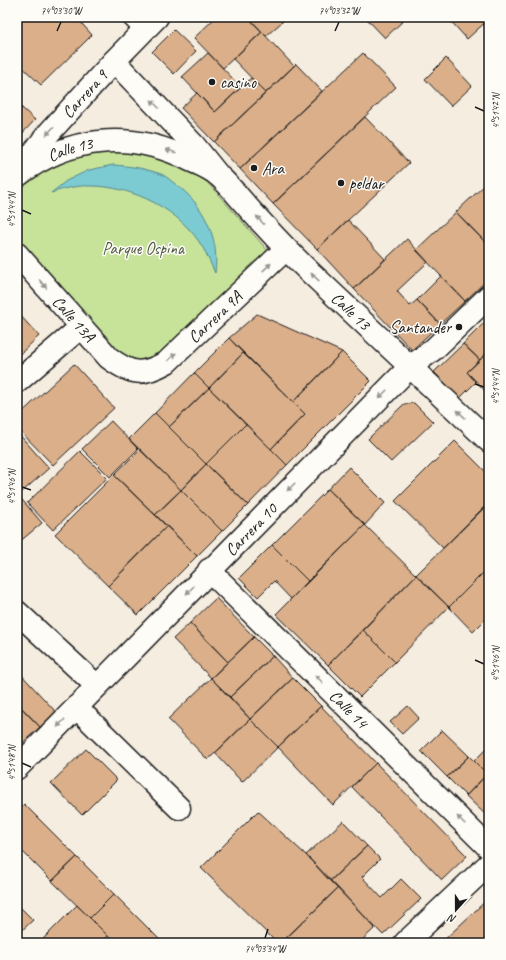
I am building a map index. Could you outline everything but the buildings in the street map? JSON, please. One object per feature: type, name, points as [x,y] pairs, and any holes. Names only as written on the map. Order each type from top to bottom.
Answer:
[{"type":"street","name":"Carrera 9","points":[[17,175],[47,135],[114,61],[143,22]]},
{"type":"street","name":"Calle 13","points":[[114,61],[193,144],[218,175],[286,249],[489,441]]},
{"type":"street","name":"Calle 13","points":[[17,175],[50,155],[70,147],[91,142],[112,141],[133,142],[175,152],[218,175]]},
{"type":"street","name":"Carrera 9A","points":[[138,372],[153,370],[167,362],[286,249]]},
{"type":"street","name":"Calle 13A","points":[[17,254],[109,358],[122,368],[138,372]]},
{"type":"street","name":"Carrera 10","points":[[17,768],[209,570],[410,367],[434,349],[489,296]]},
{"type":"street","points":[[17,382],[81,327]]},
{"type":"street","name":"Calle 14","points":[[209,570],[489,848]]},
{"type":"street","points":[[17,612],[97,686]]},
{"type":"street","points":[[76,707],[179,808]]},
{"type":"street","points":[[405,943],[489,864]]},
{"type":"green space","name":"Parque Ospina","points":[[97,150],[142,150],[190,169],[207,182],[270,253],[174,345],[145,363],[132,362],[102,340],[17,243],[17,182],[39,170]]},
{"type":"water","points":[[113,165],[149,170],[161,174],[184,191],[193,200],[201,211],[212,234],[216,260],[215,273],[205,251],[194,234],[182,222],[154,203],[123,190],[106,187],[80,186],[51,193],[66,181],[89,170]]},
{"type":"place","name":"casino","points":[[212,82]]},
{"type":"place","name":"Ara","points":[[254,168]]},
{"type":"place","name":"peldar","points":[[341,183]]},
{"type":"place","name":"Santander","points":[[459,327]]}]
